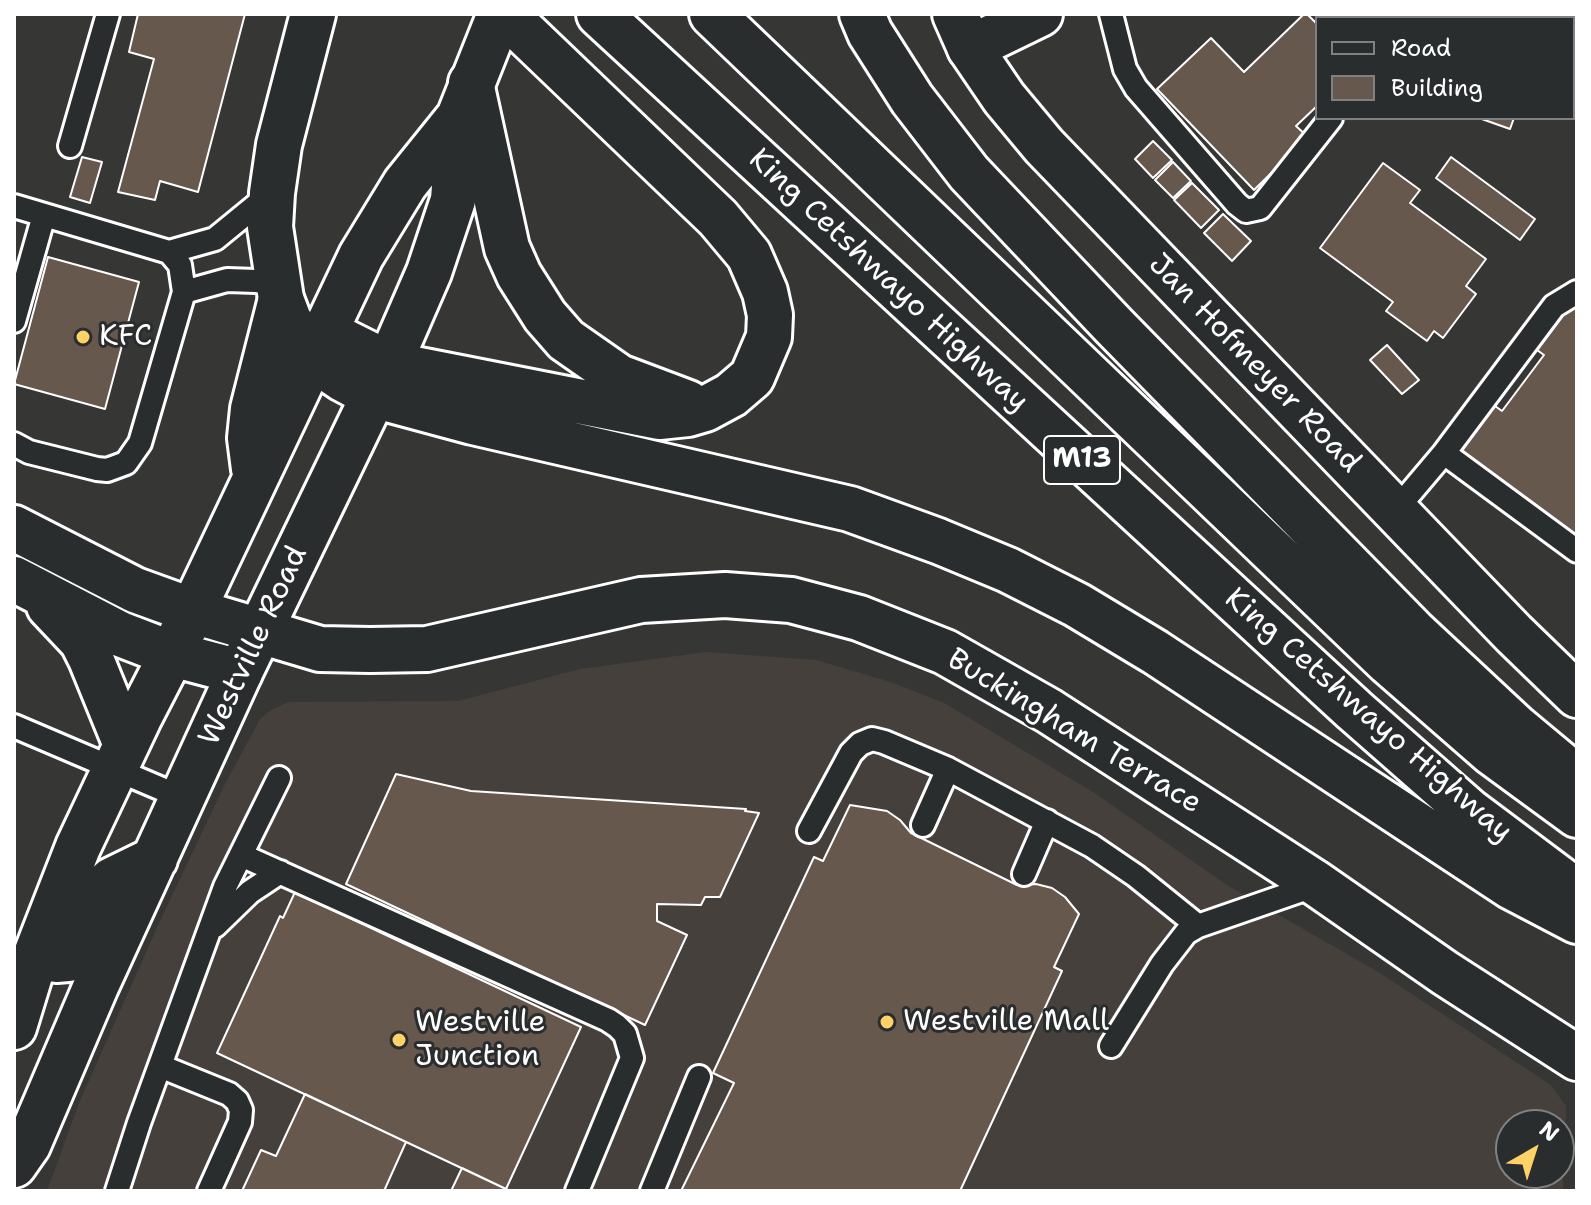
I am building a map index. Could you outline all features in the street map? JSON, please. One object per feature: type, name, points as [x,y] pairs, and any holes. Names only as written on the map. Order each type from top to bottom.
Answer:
[{"type":"main road","points":[[313,14],[279,145],[270,227],[280,292],[289,320],[317,344],[343,379],[381,380],[659,417],[705,409],[731,395],[752,377],[761,361],[770,326],[765,292],[749,255],[718,218],[502,14]]},
{"type":"main road","name":"Westville Road","points":[[14,1027],[23,964],[317,344],[385,213],[465,100],[502,14]]},
{"type":"main road","name":"King Cetshwayo Highway","points":[[599,14],[1354,710],[1469,811],[1577,892]]},
{"type":"main road","name":"King Cetshwayo Highway","points":[[712,14],[1389,663],[1491,752],[1577,815]]},
{"type":"main road","points":[[862,14],[870,33],[912,99],[969,173],[1413,631],[1517,728],[1577,778]]},
{"type":"main road","points":[[962,31],[1040,14]]},
{"type":"main road","name":"Jan Hofmeyer Road","points":[[962,31],[1004,98],[1044,146],[1514,634],[1577,695]]},
{"type":"main road","points":[[465,100],[507,248],[519,275],[545,316],[566,340],[619,377],[705,409]]},
{"type":"main road","name":"Westville Road","points":[[14,1165],[28,1145],[96,986],[259,630],[381,380],[442,239],[453,200],[465,100]]},
{"type":"main road","points":[[255,475],[250,438],[253,409],[280,292]]},
{"type":"main road","points":[[381,380],[473,422],[850,509],[1008,570],[1077,605],[1155,652],[1497,878],[1577,921]]},
{"type":"main road","name":"Buckingham Terrace","points":[[14,528],[135,590],[320,649]]},
{"type":"main road","points":[[24,584],[120,634],[172,654],[240,672]]},
{"type":"main road","points":[[24,584],[82,641],[105,689],[121,756]]},
{"type":"main road","name":"Buckingham Terrace","points":[[240,672],[320,649],[427,649],[641,600],[725,595],[791,600],[859,618],[945,652],[1049,711],[1317,884],[1445,973],[1577,1058]]},
{"type":"main road","points":[[23,964],[68,959],[77,948],[100,891],[112,880],[155,859]]},
{"type":"lane","points":[[70,146],[108,14]]},
{"type":"lane","points":[[1111,14],[1125,69],[1136,88],[1246,211],[1260,208],[1329,120]]},
{"type":"lane","points":[[14,206],[169,252],[215,239],[272,193]]},
{"type":"lane","points":[[14,321],[44,215]]},
{"type":"lane","points":[[14,444],[29,452],[97,469],[107,470],[126,463],[140,443],[184,292],[180,265],[169,252]]},
{"type":"lane","points":[[184,292],[227,280],[256,281],[280,292]]},
{"type":"lane","points":[[1395,511],[1444,453],[1554,306],[1577,292]]},
{"type":"lane","points":[[1444,453],[1577,551]]},
{"type":"lane","points":[[14,726],[121,756],[183,798]]},
{"type":"lane","points":[[809,831],[851,753],[860,744],[872,739],[948,769],[1092,846],[1136,876],[1198,926]]},
{"type":"lane","points":[[923,825],[948,769]]},
{"type":"lane","points":[[117,1191],[225,887],[279,778]]},
{"type":"lane","points":[[1024,874],[1047,821]]},
{"type":"lane","points":[[241,855],[608,1020],[625,1034],[632,1058],[577,1191]]},
{"type":"lane","points":[[208,932],[242,898],[280,872]]},
{"type":"lane","points":[[1111,1046],[1176,945],[1198,926],[1317,884]]},
{"type":"lane","points":[[160,1066],[229,1094],[241,1110],[240,1122],[209,1191]]},
{"type":"lane","points":[[652,1191],[699,1077]]},
{"type":"shaded area","points":[[706,652],[816,660],[891,682],[944,703],[1093,792],[1227,885],[1380,973],[1551,1085],[1566,1109],[1495,1109],[1495,1189],[1563,1191],[47,1191],[79,1103],[159,923],[226,782],[260,719],[289,702],[458,701],[580,669]]},
{"type":"building","points":[[138,14],[245,14],[198,192],[160,181],[155,200],[118,192],[154,59],[129,52]]},
{"type":"building","points":[[1304,14],[1315,22],[1315,108],[1296,126],[1308,137],[1254,190],[1157,89],[1211,38],[1244,72]]},
{"type":"building","points":[[1485,120],[1513,120],[1510,129]]},
{"type":"building","points":[[1153,141],[1172,160],[1153,178],[1135,159]]},
{"type":"building","points":[[82,157],[102,162],[90,203],[70,197]]},
{"type":"building","points":[[1451,157],[1535,219],[1520,240],[1436,178]]},
{"type":"building","points":[[1173,162],[1191,181],[1173,198],[1155,180]]},
{"type":"building","points":[[1383,163],[1420,190],[1410,203],[1486,259],[1466,286],[1476,294],[1443,338],[1434,331],[1427,341],[1386,311],[1393,302],[1320,248]]},
{"type":"building","points":[[1192,183],[1219,210],[1201,228],[1174,200]]},
{"type":"building","points":[[1223,214],[1251,241],[1232,261],[1204,233]]},
{"type":"building","points":[[48,257],[139,282],[105,409],[14,384]]},
{"type":"building","points":[[1574,301],[1577,303],[1577,543],[1459,454],[1495,406],[1502,411],[1544,355],[1537,350]]},
{"type":"building","points":[[1387,345],[1419,380],[1402,394],[1370,360]]},
{"type":"building","points":[[396,774],[471,791],[746,809],[759,813],[720,897],[705,897],[701,905],[657,904],[657,921],[687,935],[645,1025],[346,884]]},
{"type":"building","name":"Westville Mall","points":[[850,805],[887,811],[911,833],[1017,885],[1036,884],[1052,888],[1065,897],[1079,914],[1054,967],[1062,971],[960,1191],[681,1191],[734,1083],[713,1073],[814,857],[823,861]]},
{"type":"building","name":"Westville Junction","points":[[295,892],[581,1027],[506,1189],[217,1053],[280,916],[283,918]]},
{"type":"building","points":[[305,1094],[406,1142],[384,1191],[242,1191],[261,1150],[276,1156]]},
{"type":"building","points":[[462,1168],[506,1189],[511,1191],[451,1191]]},
{"type":"place","name":"KFC","points":[[83,337]]},
{"type":"place","name":"Westville Mall","points":[[887,1022]]},
{"type":"place","name":"Westville Junction","points":[[399,1040]]}]
